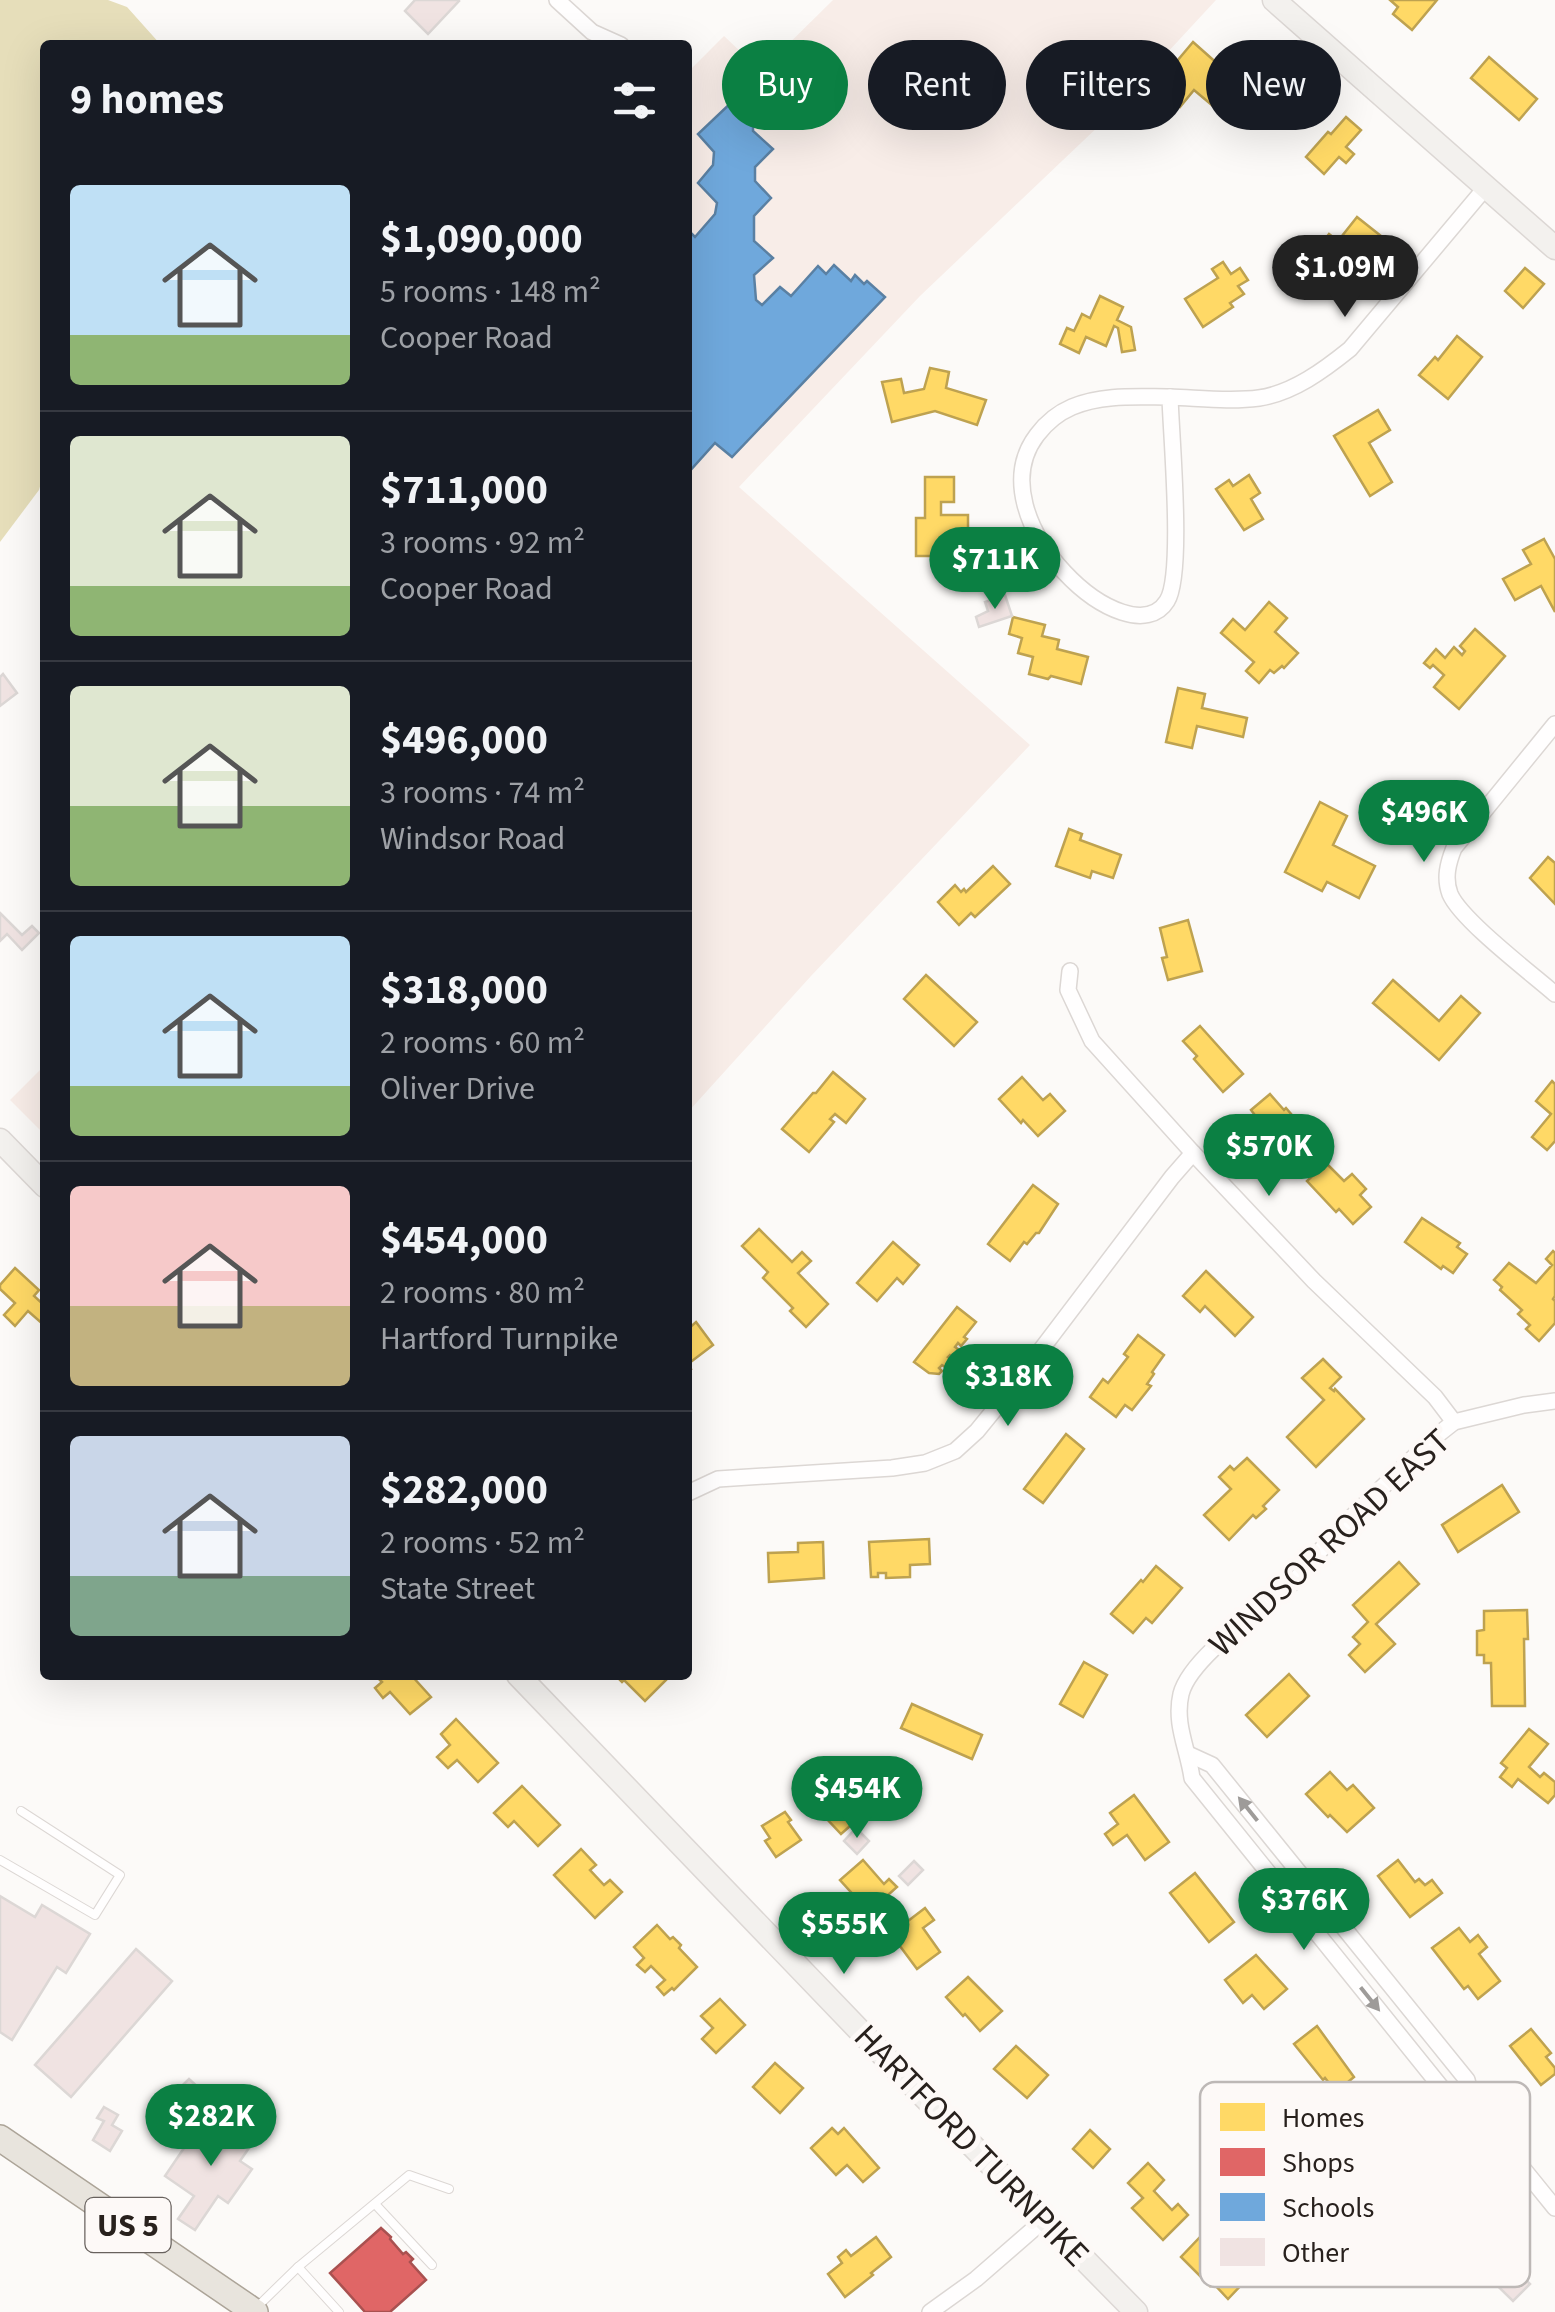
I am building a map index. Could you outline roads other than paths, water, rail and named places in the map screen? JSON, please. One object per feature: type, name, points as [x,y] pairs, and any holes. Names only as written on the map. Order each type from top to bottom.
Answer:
[{"type":"main road","points":[[1274,0],[1555,248]]},
{"type":"main road","points":[[0,1140],[40,1181]]},
{"type":"main road","name":"HARTFORD TURNPIKE","points":[[523,1680],[1136,2312]]},
{"type":"main road","name":"US 5","points":[[0,2138],[254,2311]]},
{"type":"street","points":[[557,0],[592,32],[610,40]]},
{"type":"street","points":[[1170,397],[1176,552],[1173,584],[1167,601],[1157,611],[1140,615],[1122,613],[1083,589],[1043,548],[1022,486],[1027,448],[1042,428],[1057,414],[1074,406],[1114,398],[1170,397],[1260,398],[1281,392],[1328,367],[1350,349],[1486,187]]},
{"type":"street","points":[[1555,724],[1454,848],[1446,868],[1449,892],[1460,911],[1555,994]]},
{"type":"street","points":[[1070,970],[1068,990],[1092,1040],[1314,1281],[1435,1397],[1454,1422]]},
{"type":"street","points":[[692,1491],[718,1479],[892,1468],[925,1463],[955,1451],[1012,1388],[1194,1153]]},
{"type":"street","name":"WINDSOR ROAD EAST","points":[[1436,2082],[1192,1778],[1180,1734],[1182,1690],[1195,1669],[1253,1613],[1291,1584],[1332,1536],[1454,1422],[1555,1401]]},
{"type":"street","name":"WINDSOR ROAD EAST","points":[[1188,1754],[1212,1765],[1467,2082]]},
{"type":"street","name":"WINDSOR ROAD EAST","points":[[1530,2177],[1555,2208]]},
{"type":"street","points":[[930,2312],[976,2279],[1044,2219]]},
{"type":"lane","points":[[0,1860],[95,1915],[120,1875],[21,1811]]},
{"type":"lane","points":[[254,2311],[298,2268],[409,2175],[449,2189]]},
{"type":"lane","points":[[374,2204],[432,2265]]},
{"type":"lane","points":[[298,2268],[339,2312]]}]
